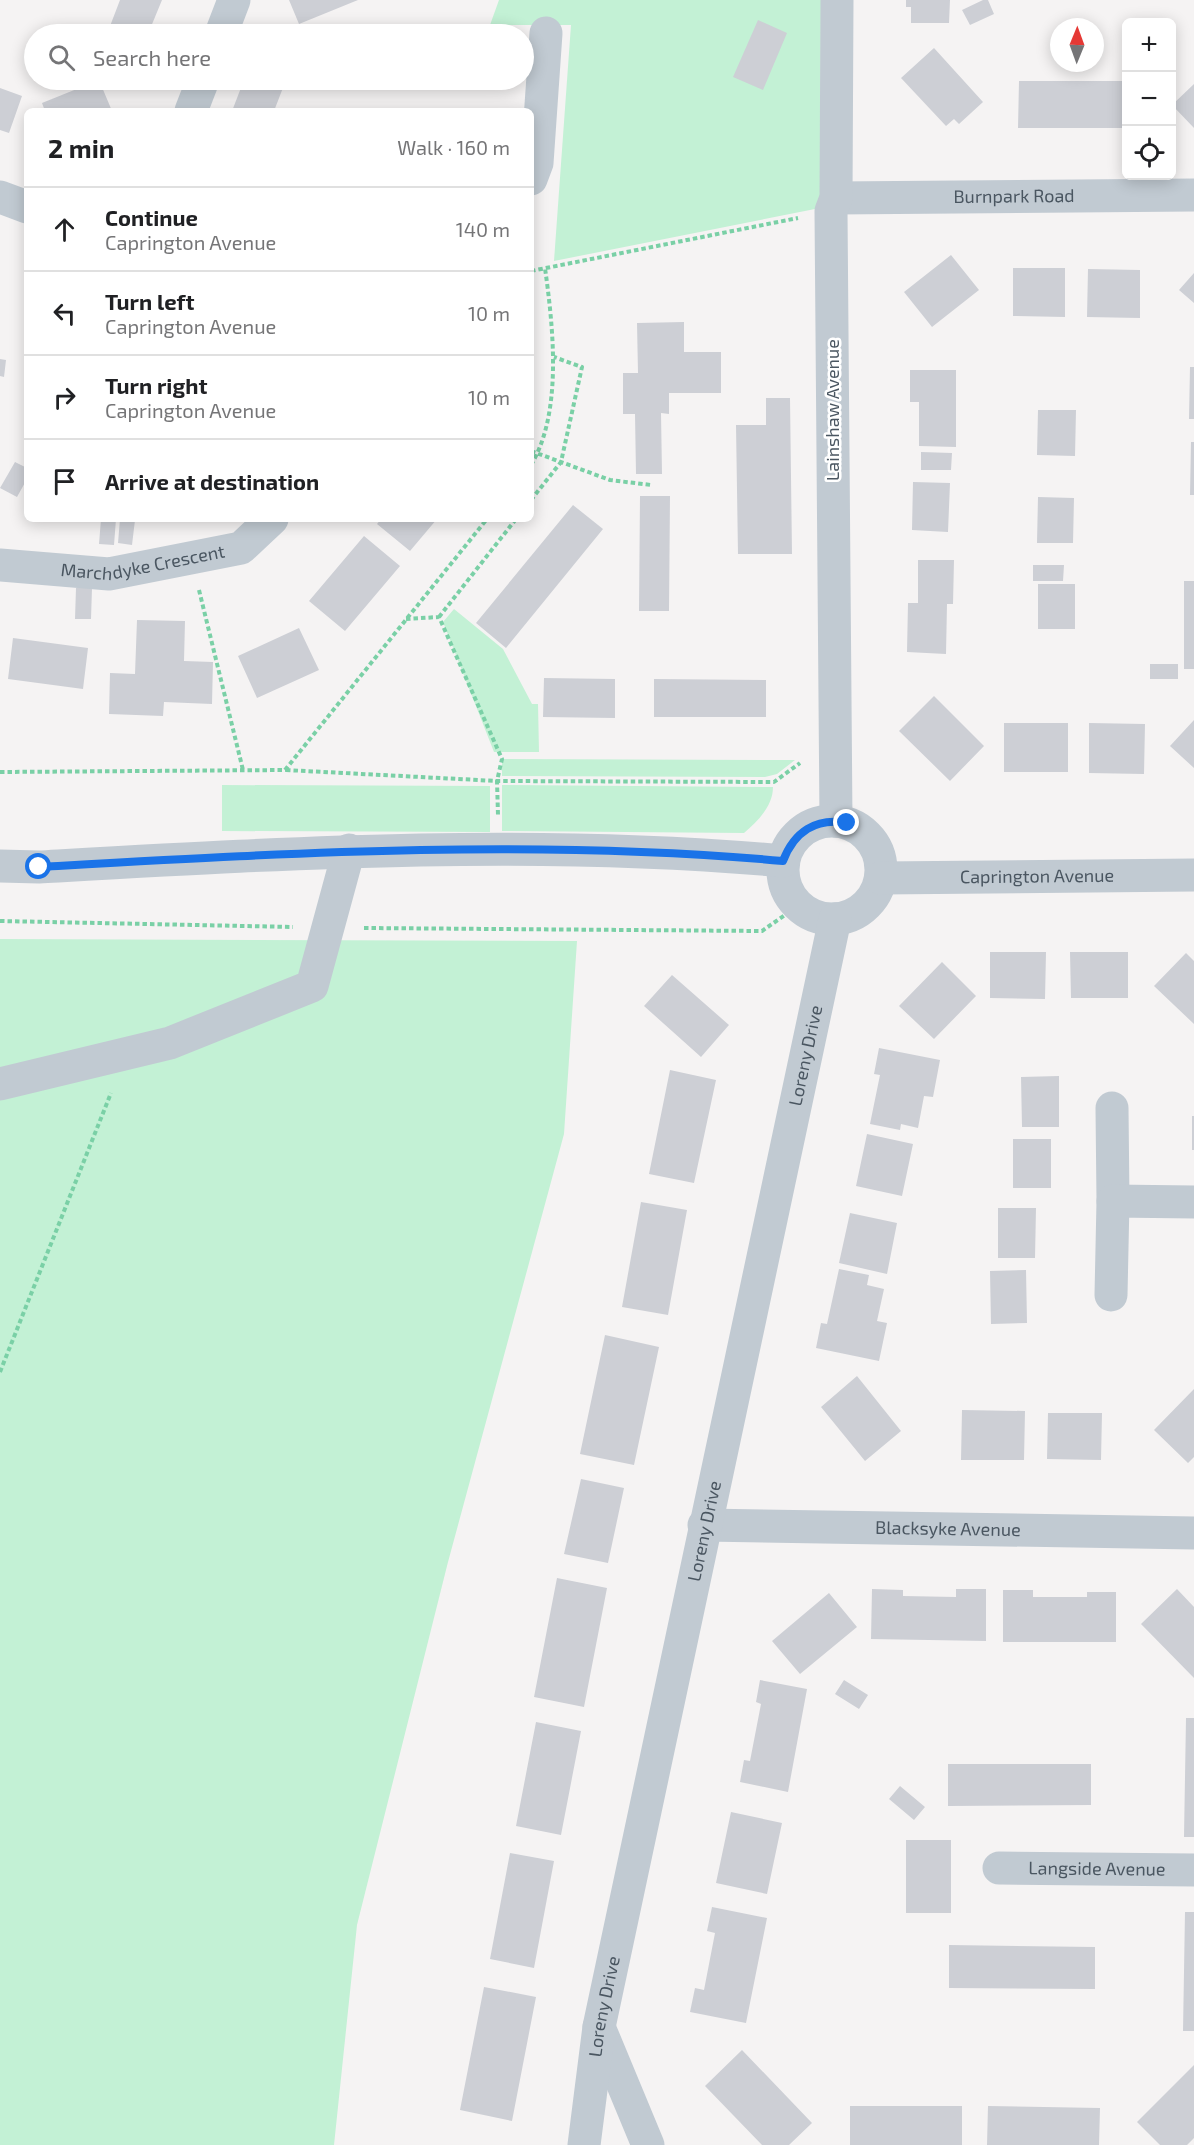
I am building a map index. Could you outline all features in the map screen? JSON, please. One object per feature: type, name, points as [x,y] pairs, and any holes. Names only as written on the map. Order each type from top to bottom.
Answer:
[{"type":"street","points":[[225,24],[234,0]]},
{"type":"street","name":"Lainshaw Avenue","points":[[836,821],[833,205],[837,0]]},
{"type":"street","points":[[534,171],[537,163],[546,33]]},
{"type":"street","points":[[192,108],[199,90]]},
{"type":"street","name":"Burnpark Road","points":[[833,205],[1194,195]]},
{"type":"street","points":[[0,197],[24,206]]},
{"type":"street","name":"Marchdyke Crescent","points":[[0,565],[109,574],[242,548],[269,522]]},
{"type":"street","points":[[836,821],[862,830],[872,841],[881,863],[881,878],[874,896],[853,915],[835,919],[811,915],[798,906],[788,892],[783,861],[797,835],[812,825],[836,821]]},
{"type":"street","points":[[0,866],[39,867],[349,850],[499,849],[712,854],[783,861]]},
{"type":"street","points":[[0,1084],[170,1043],[312,986],[349,850]]},
{"type":"street","name":"Caprington Avenue","points":[[881,878],[1194,875]]},
{"type":"street","name":"Loreny Drive","points":[[584,2145],[599,2027],[704,1525],[835,919]]},
{"type":"street","points":[[1111,1296],[1112,1108]]},
{"type":"street","points":[[1113,1201],[1194,1202]]},
{"type":"street","name":"Blacksyke Avenue","points":[[704,1525],[1194,1533]]},
{"type":"street","name":"Langside Avenue","points":[[999,1868],[1194,1870]]},
{"type":"street","points":[[599,2027],[648,2145]]},
{"type":"path","points":[[534,270],[833,205]]},
{"type":"path","points":[[534,460],[538,453],[546,420],[554,357],[554,337],[545,268]]},
{"type":"path","points":[[534,496],[561,462],[582,367],[554,357]]},
{"type":"path","points":[[534,452],[610,480],[651,485]]},
{"type":"path","points":[[285,770],[485,522]]},
{"type":"path","points":[[406,619],[439,617],[514,522]]},
{"type":"path","points":[[191,558],[243,770]]},
{"type":"path","points":[[439,617],[502,759],[497,781],[499,849]]},
{"type":"path","points":[[0,772],[285,770],[497,781],[774,782],[813,753],[815,732],[835,734]]},
{"type":"path","points":[[0,921],[327,928],[762,931],[798,906]]},
{"type":"path","points":[[0,1372],[104,1106],[132,1053]]},
{"type":"green space","points":[[499,0],[821,0],[820,208],[554,261],[571,25],[490,24]]},
{"type":"green space","points":[[454,609],[503,649],[532,704],[538,704],[539,752],[494,752],[443,622]]},
{"type":"green space","points":[[502,759],[795,760],[777,774],[765,777],[502,776]]},
{"type":"green space","points":[[222,785],[490,786],[490,832],[222,831]]},
{"type":"green space","points":[[502,785],[773,787],[768,807],[744,833],[502,831]]},
{"type":"green space","points":[[0,939],[577,941],[564,1134],[448,1562],[357,1925],[334,2145],[0,2145]]},
{"type":"building","points":[[120,0],[162,0],[152,24],[111,24]]},
{"type":"building","points":[[289,0],[358,0],[299,24]]},
{"type":"building","points":[[906,0],[950,0],[949,23],[911,23],[911,7],[906,7]]},
{"type":"building","points":[[988,0],[994,14],[970,25],[962,10]]},
{"type":"building","points":[[758,20],[787,33],[763,90],[733,77]]},
{"type":"building","points":[[934,48],[983,102],[959,124],[954,119],[946,126],[901,78]]},
{"type":"building","points":[[1019,81],[1122,81],[1122,128],[1018,128]]},
{"type":"building","points":[[1194,84],[1194,128],[1176,109],[1176,101]]},
{"type":"building","points":[[0,88],[22,96],[9,133],[0,130]]},
{"type":"building","points":[[74,90],[103,90],[111,108],[44,108],[42,103]]},
{"type":"building","points":[[240,90],[282,90],[275,108],[233,108]]},
{"type":"building","points":[[951,255],[979,290],[932,327],[904,292]]},
{"type":"building","points":[[1013,268],[1065,268],[1065,317],[1013,316]]},
{"type":"building","points":[[1088,269],[1140,270],[1140,318],[1087,317]]},
{"type":"building","points":[[1194,273],[1194,303],[1179,290]]},
{"type":"building","points":[[684,322],[684,352],[721,352],[721,393],[669,393],[669,414],[661,413],[662,474],[636,474],[635,414],[623,414],[623,373],[638,373],[637,323]]},
{"type":"building","points":[[0,359],[6,360],[4,377],[0,376]]},
{"type":"building","points":[[1190,367],[1194,367],[1194,419],[1189,419]]},
{"type":"building","points":[[910,370],[956,370],[956,447],[919,446],[919,402],[910,402]]},
{"type":"building","points":[[766,398],[790,398],[792,554],[738,554],[736,425],[766,425]]},
{"type":"building","points":[[1038,410],[1076,410],[1075,456],[1037,455]]},
{"type":"building","points":[[1191,442],[1194,442],[1194,495],[1190,495]]},
{"type":"building","points":[[921,452],[952,453],[951,470],[921,470]]},
{"type":"building","points":[[15,462],[24,466],[24,484],[17,497],[0,488]]},
{"type":"building","points":[[913,482],[950,483],[948,532],[912,530]]},
{"type":"building","points":[[640,496],[670,496],[669,611],[639,611]]},
{"type":"building","points":[[1038,497],[1074,498],[1073,543],[1037,543]]},
{"type":"building","points":[[573,505],[603,529],[506,648],[476,623]]},
{"type":"building","points":[[101,522],[116,522],[114,545],[99,544]]},
{"type":"building","points":[[120,522],[135,522],[132,545],[118,543]]},
{"type":"building","points":[[379,522],[434,522],[410,551],[377,524]]},
{"type":"building","points":[[364,536],[400,566],[345,631],[309,601]]},
{"type":"building","points":[[918,560],[954,560],[953,604],[947,604],[946,654],[907,652],[908,603],[918,603]]},
{"type":"building","points":[[1033,565],[1064,565],[1063,581],[1033,581]]},
{"type":"building","points":[[1184,581],[1194,581],[1194,669],[1184,669]]},
{"type":"building","points":[[1038,584],[1075,584],[1075,629],[1038,629]]},
{"type":"building","points":[[76,588],[92,588],[91,619],[75,619]]},
{"type":"building","points":[[137,620],[185,621],[184,661],[213,662],[212,704],[164,702],[163,716],[109,714],[110,673],[135,674]]},
{"type":"building","points":[[299,628],[319,670],[257,698],[238,656]]},
{"type":"building","points":[[13,638],[88,648],[83,689],[8,679]]},
{"type":"building","points":[[1150,664],[1178,664],[1178,679],[1150,679]]},
{"type":"building","points":[[544,678],[615,679],[615,718],[543,717]]},
{"type":"building","points":[[654,679],[766,680],[766,717],[654,717]]},
{"type":"building","points":[[934,696],[984,746],[950,781],[899,731]]},
{"type":"building","points":[[1194,720],[1194,768],[1170,746]]},
{"type":"building","points":[[1004,723],[1068,723],[1068,772],[1004,772]]},
{"type":"building","points":[[1089,723],[1145,724],[1144,774],[1089,773]]},
{"type":"building","points":[[990,952],[1046,952],[1045,999],[990,998]]},
{"type":"building","points":[[1070,952],[1128,952],[1128,998],[1071,998]]},
{"type":"building","points":[[1186,953],[1194,961],[1194,1024],[1154,986]]},
{"type":"building","points":[[942,962],[976,996],[934,1039],[899,1006]]},
{"type":"building","points":[[672,975],[729,1025],[701,1057],[644,1006]]},
{"type":"building","points":[[879,1048],[940,1060],[933,1097],[924,1096],[918,1128],[901,1124],[900,1130],[870,1124],[880,1075],[874,1074]]},
{"type":"building","points":[[670,1070],[716,1080],[694,1183],[649,1174]]},
{"type":"building","points":[[1059,1076],[1059,1127],[1022,1127],[1021,1077]]},
{"type":"building","points":[[1192,1116],[1194,1116],[1194,1150],[1192,1150]]},
{"type":"building","points":[[867,1134],[913,1144],[902,1196],[856,1186]]},
{"type":"building","points":[[1013,1139],[1051,1139],[1051,1188],[1013,1188]]},
{"type":"building","points":[[641,1202],[687,1210],[668,1315],[622,1307]]},
{"type":"building","points":[[998,1208],[1036,1208],[1035,1258],[998,1258]]},
{"type":"building","points":[[850,1213],[897,1223],[887,1274],[839,1263]]},
{"type":"building","points":[[839,1269],[869,1275],[867,1285],[884,1289],[877,1321],[887,1323],[879,1361],[816,1348],[821,1323],[827,1324]]},
{"type":"building","points":[[1026,1270],[1027,1323],[991,1324],[990,1271]]},
{"type":"building","points":[[605,1335],[659,1347],[634,1465],[580,1454]]},
{"type":"building","points":[[857,1376],[901,1431],[865,1461],[821,1407]]},
{"type":"building","points":[[1194,1389],[1194,1457],[1188,1463],[1154,1430]]},
{"type":"building","points":[[962,1410],[1025,1411],[1024,1460],[961,1460]]},
{"type":"building","points":[[1048,1413],[1102,1413],[1101,1460],[1047,1459]]},
{"type":"building","points":[[581,1479],[624,1488],[608,1563],[564,1554]]},
{"type":"building","points":[[557,1578],[607,1588],[584,1707],[534,1697]]},
{"type":"building","points":[[872,1589],[903,1590],[903,1596],[956,1597],[956,1589],[986,1589],[986,1641],[871,1639]]},
{"type":"building","points":[[1177,1589],[1194,1607],[1194,1678],[1141,1624]]},
{"type":"building","points":[[1003,1590],[1033,1590],[1033,1597],[1087,1597],[1087,1592],[1116,1592],[1116,1642],[1003,1642]]},
{"type":"building","points":[[829,1593],[857,1627],[800,1674],[772,1641]]},
{"type":"building","points":[[760,1680],[807,1689],[788,1792],[740,1782],[744,1760],[750,1761],[761,1704],[756,1702]]},
{"type":"building","points":[[844,1680],[868,1695],[859,1709],[835,1694]]},
{"type":"building","points":[[1186,1718],[1194,1718],[1194,1837],[1184,1837]]},
{"type":"building","points":[[536,1722],[581,1731],[561,1835],[516,1826]]},
{"type":"building","points":[[948,1764],[1091,1764],[1091,1805],[948,1806]]},
{"type":"building","points":[[900,1786],[925,1807],[914,1820],[889,1799]]},
{"type":"building","points":[[731,1812],[782,1823],[767,1894],[716,1883]]},
{"type":"building","points":[[906,1840],[951,1840],[951,1913],[906,1913]]},
{"type":"building","points":[[510,1853],[554,1861],[534,1968],[490,1959]]},
{"type":"building","points":[[712,1907],[767,1918],[746,2023],[690,2012],[695,1988],[704,1990],[715,1933],[707,1931]]},
{"type":"building","points":[[1185,1912],[1194,1912],[1194,2031],[1183,2031]]},
{"type":"building","points":[[949,1945],[1095,1947],[1095,1989],[949,1988]]},
{"type":"building","points":[[484,1987],[536,1997],[512,2121],[460,2110]]},
{"type":"building","points":[[742,2050],[812,2123],[789,2145],[762,2145],[705,2086]]},
{"type":"building","points":[[1194,2065],[1194,2138],[1187,2145],[1160,2145],[1137,2122]]},
{"type":"building","points":[[850,2106],[962,2106],[962,2145],[850,2145]]},
{"type":"building","points":[[988,2106],[1100,2108],[1099,2145],[987,2145]]},
{"type":"route","points":[[39,867],[349,850],[616,850],[712,854],[783,861],[797,835],[812,825],[836,821],[847,823]]}]
